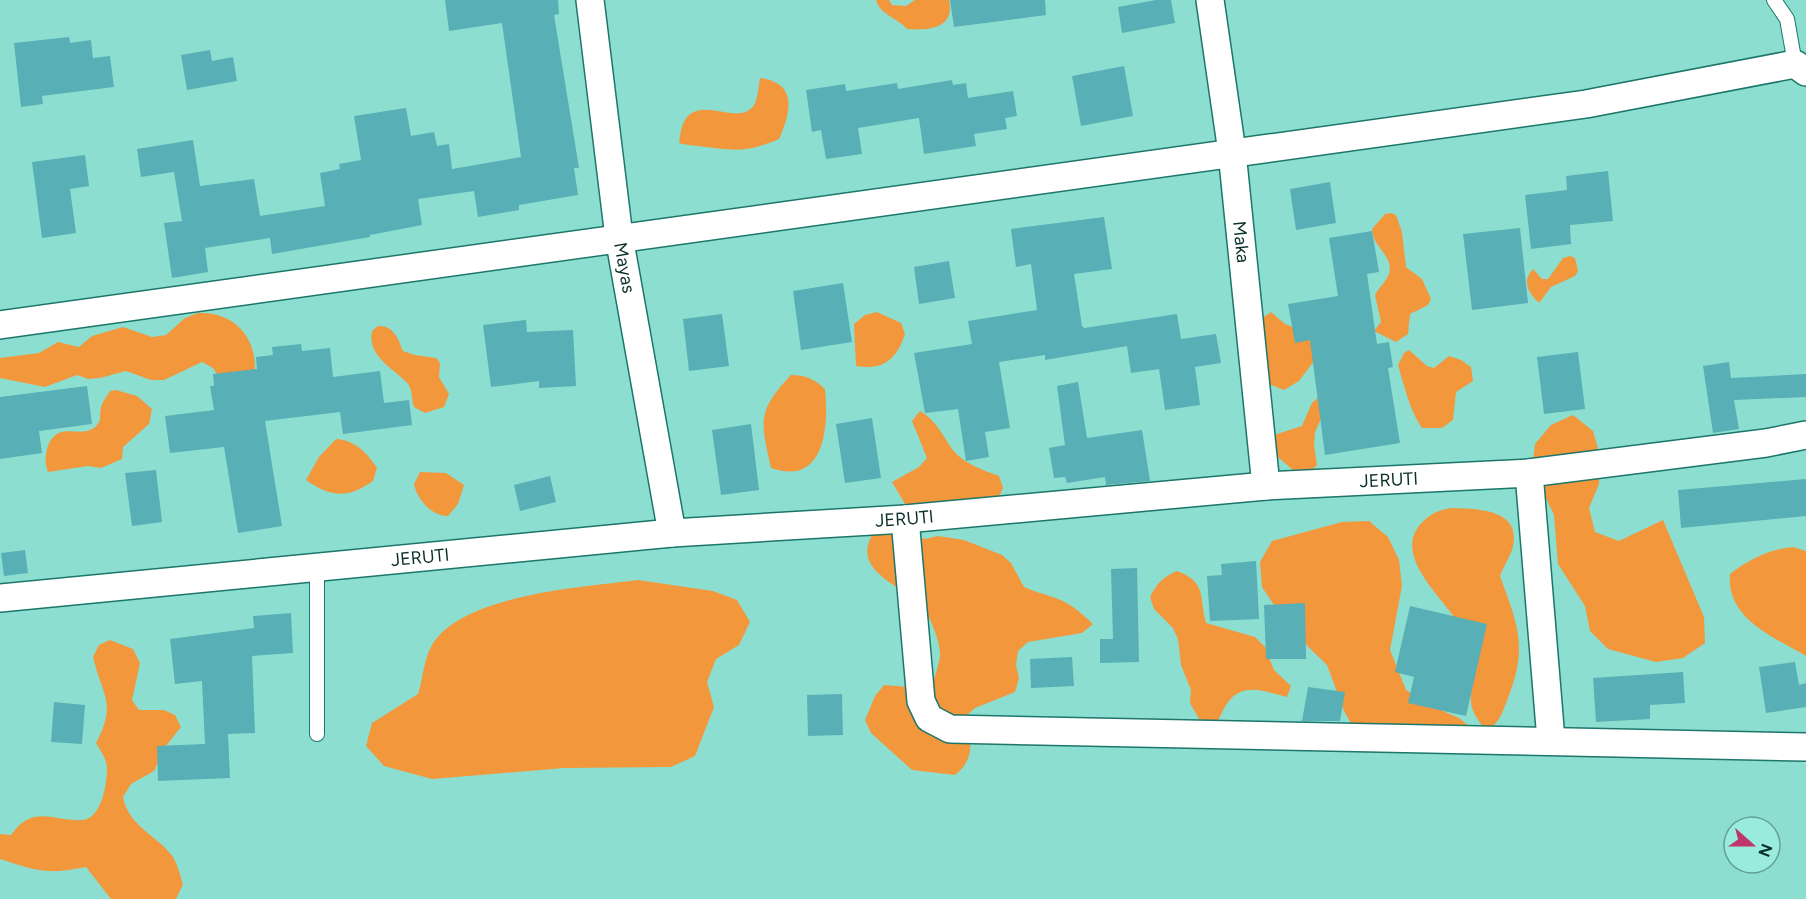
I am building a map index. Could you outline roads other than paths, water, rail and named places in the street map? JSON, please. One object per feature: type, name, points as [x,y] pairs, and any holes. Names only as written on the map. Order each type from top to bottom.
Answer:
[{"type":"street","name":"Mayas","points":[[590,0],[619,237],[672,533]]},
{"type":"street","name":"Maka","points":[[1210,0],[1232,152],[1266,486]]},
{"type":"street","points":[[0,324],[1586,104],[1801,68]]},
{"type":"street","name":"JERUTI","points":[[0,598],[672,533],[905,519],[1266,486],[1529,473],[1755,445],[1806,435]]},
{"type":"street","points":[[1529,473],[1551,740]]},
{"type":"street","points":[[905,519],[921,701],[929,718],[950,729],[1806,747]]},
{"type":"lane","points":[[1774,0],[1787,19],[1801,68]]},
{"type":"lane","points":[[317,567],[317,734]]}]
